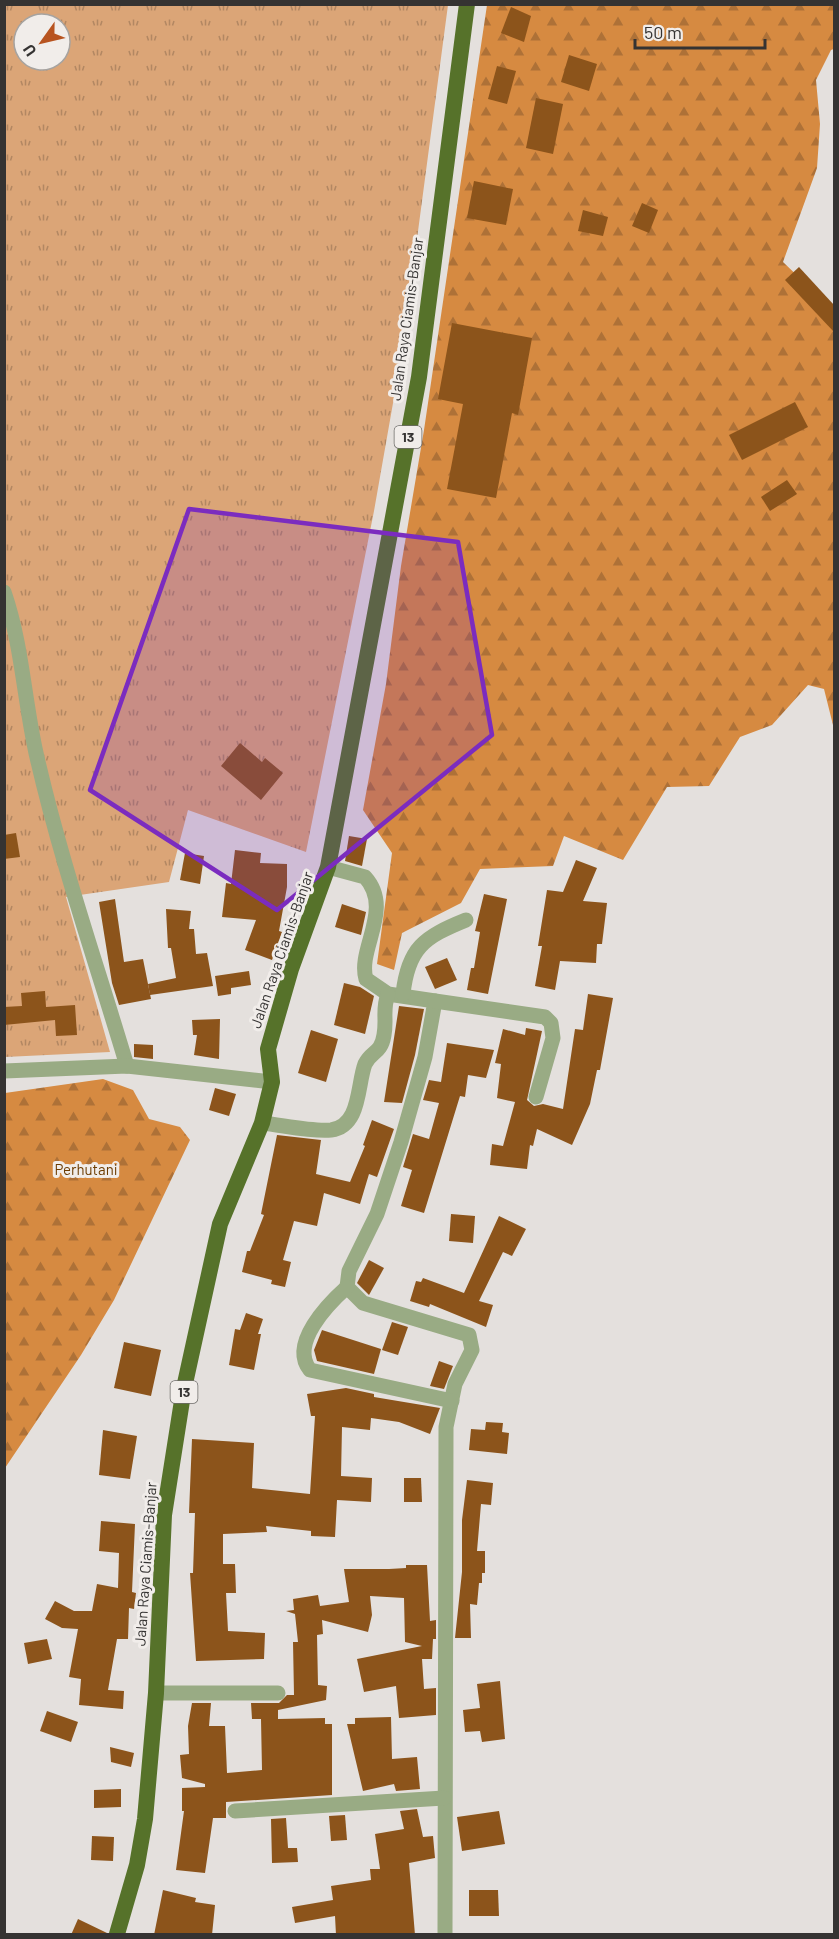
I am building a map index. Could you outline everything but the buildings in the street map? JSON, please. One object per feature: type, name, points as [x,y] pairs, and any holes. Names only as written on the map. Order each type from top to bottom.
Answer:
[{"type":"highway","name":"Jalan Raya Ciamis-Banjar","points":[[117,1935],[137,1865],[146,1819],[156,1693],[164,1515],[184,1388],[220,1224],[262,1123],[272,1082],[268,1049],[291,969],[328,867],[419,377],[467,4]]},
{"type":"street","points":[[4,592],[14,621],[36,753],[71,882],[127,1065]]},
{"type":"street","points":[[328,867],[365,877],[372,888],[376,922],[369,945],[365,975],[376,988],[435,1001],[545,1017],[551,1023],[553,1038],[536,1097]]},
{"type":"street","points":[[262,1123],[331,1130],[345,1124],[352,1115],[365,1064],[381,1046],[385,1033],[383,1009],[395,994],[409,961],[420,944],[437,931],[466,920]]},
{"type":"street","points":[[435,1001],[425,1057],[401,1142],[377,1214],[349,1271],[347,1287],[318,1316],[306,1343],[304,1357],[310,1370],[384,1384],[452,1401]]},
{"type":"street","points":[[4,1071],[127,1065],[272,1082]]},
{"type":"street","points":[[347,1287],[363,1303],[469,1335],[472,1350],[459,1374],[446,1427],[445,1935]]},
{"type":"street","points":[[156,1693],[278,1692]]},
{"type":"street","points":[[235,1811],[444,1798]]},
{"type":"highlighted area","points":[[189,509],[458,542],[492,735],[277,910],[90,790]]},
{"type":"green space","points":[[4,5],[448,5],[402,352],[374,511],[306,852],[188,810],[169,882],[66,897],[110,1052],[5,1057]]},
{"type":"green space","points":[[487,5],[834,5],[834,49],[831,50],[816,80],[820,124],[817,168],[783,262],[834,311],[834,729],[824,689],[808,685],[772,725],[740,737],[709,786],[667,787],[623,860],[564,836],[553,866],[480,869],[461,903],[402,933],[394,970],[377,964],[392,853],[363,810],[386,684],[401,566],[424,430]]},
{"type":"green space","name":"Perhutani","points":[[103,1079],[133,1090],[149,1119],[180,1127],[190,1140],[114,1300],[81,1355],[5,1468],[5,1093]]}]
